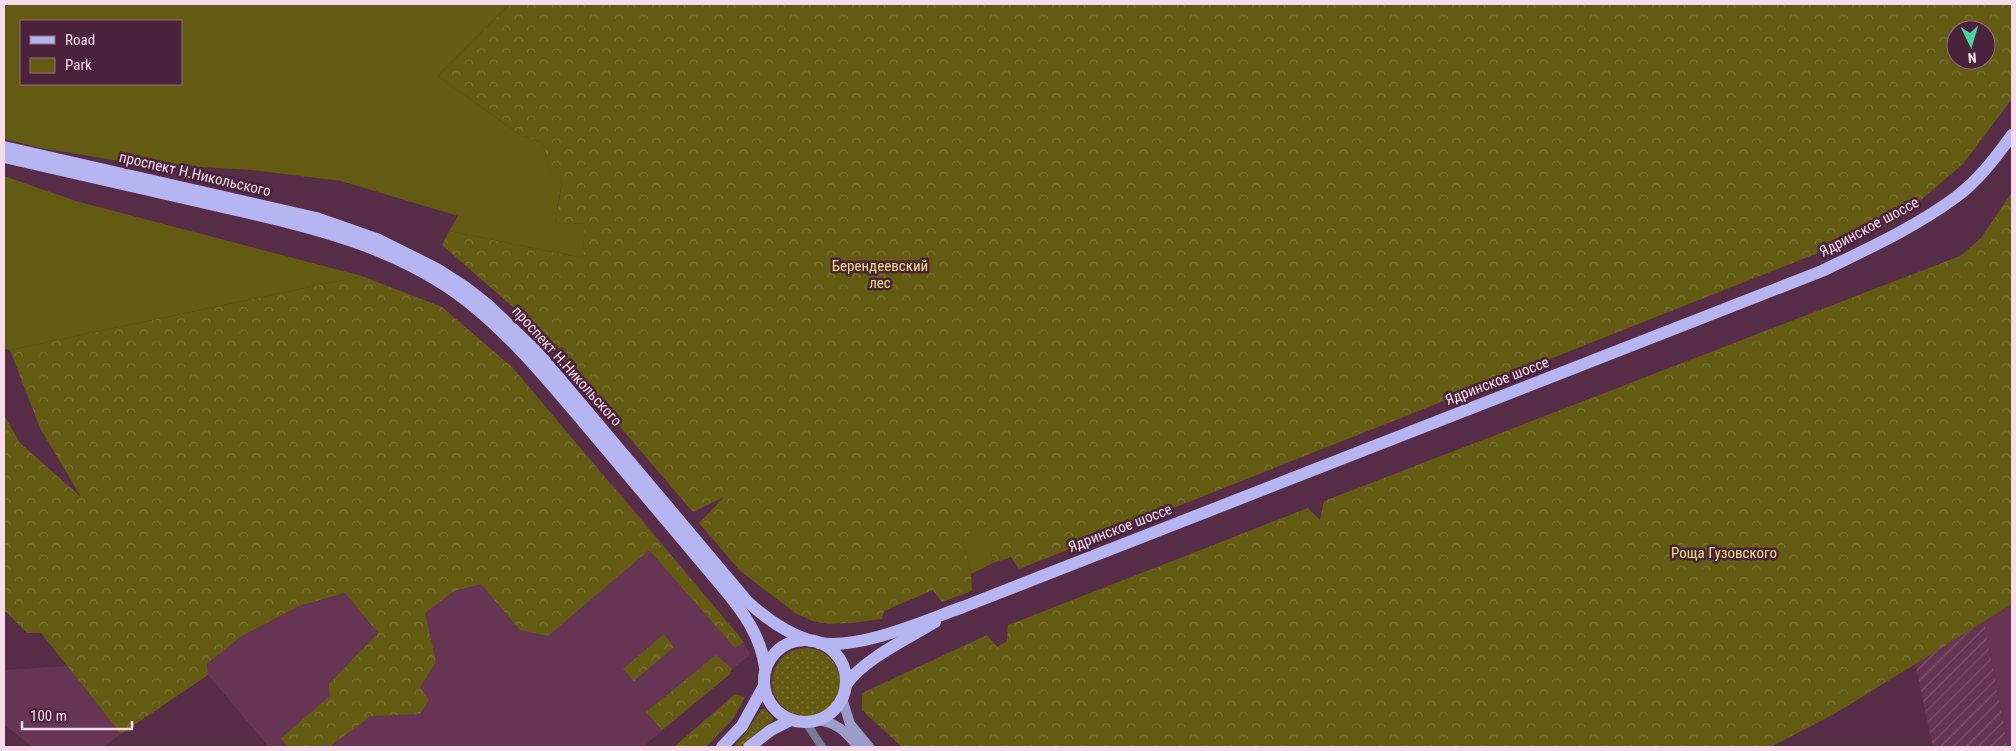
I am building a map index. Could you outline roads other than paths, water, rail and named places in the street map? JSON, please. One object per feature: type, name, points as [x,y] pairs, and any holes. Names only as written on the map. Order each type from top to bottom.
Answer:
[{"type":"main road","name":"Ядринское шоссе","points":[[815,642],[845,644],[870,638],[963,607],[1822,271],[1906,230],[1956,196],[1980,175],[2012,135]]},
{"type":"main road","name":"проспект Н.Никольского","points":[[4,147],[316,218],[379,240],[437,269],[488,305],[539,354],[747,601],[772,622],[791,634],[815,642]]},
{"type":"main road","name":"проспект Н.Никольского","points":[[4,157],[275,218],[333,234],[384,253],[409,265],[425,273],[466,300],[501,329],[544,376],[742,611],[757,635],[765,667]]},
{"type":"main road","name":"Ядринское шоссе","points":[[846,685],[851,677],[863,666],[963,607]]},
{"type":"main road","points":[[810,721],[829,714],[842,698],[846,685],[844,668],[833,650],[815,642],[784,646],[773,654],[765,667],[764,686],[771,705],[784,717],[791,720],[833,724],[841,728],[858,747]]},
{"type":"main road","points":[[722,747],[742,726],[764,686]]},
{"type":"main road","points":[[842,698],[850,724],[869,747]]},
{"type":"main road","points":[[749,747],[771,730],[791,720]]},
{"type":"street","points":[[810,721],[820,745]]},
{"type":"park label","name":"Берендеевский лес","points":[[880,274]]},
{"type":"park label","name":"Роща Гузовского","points":[[1724,553]]}]
